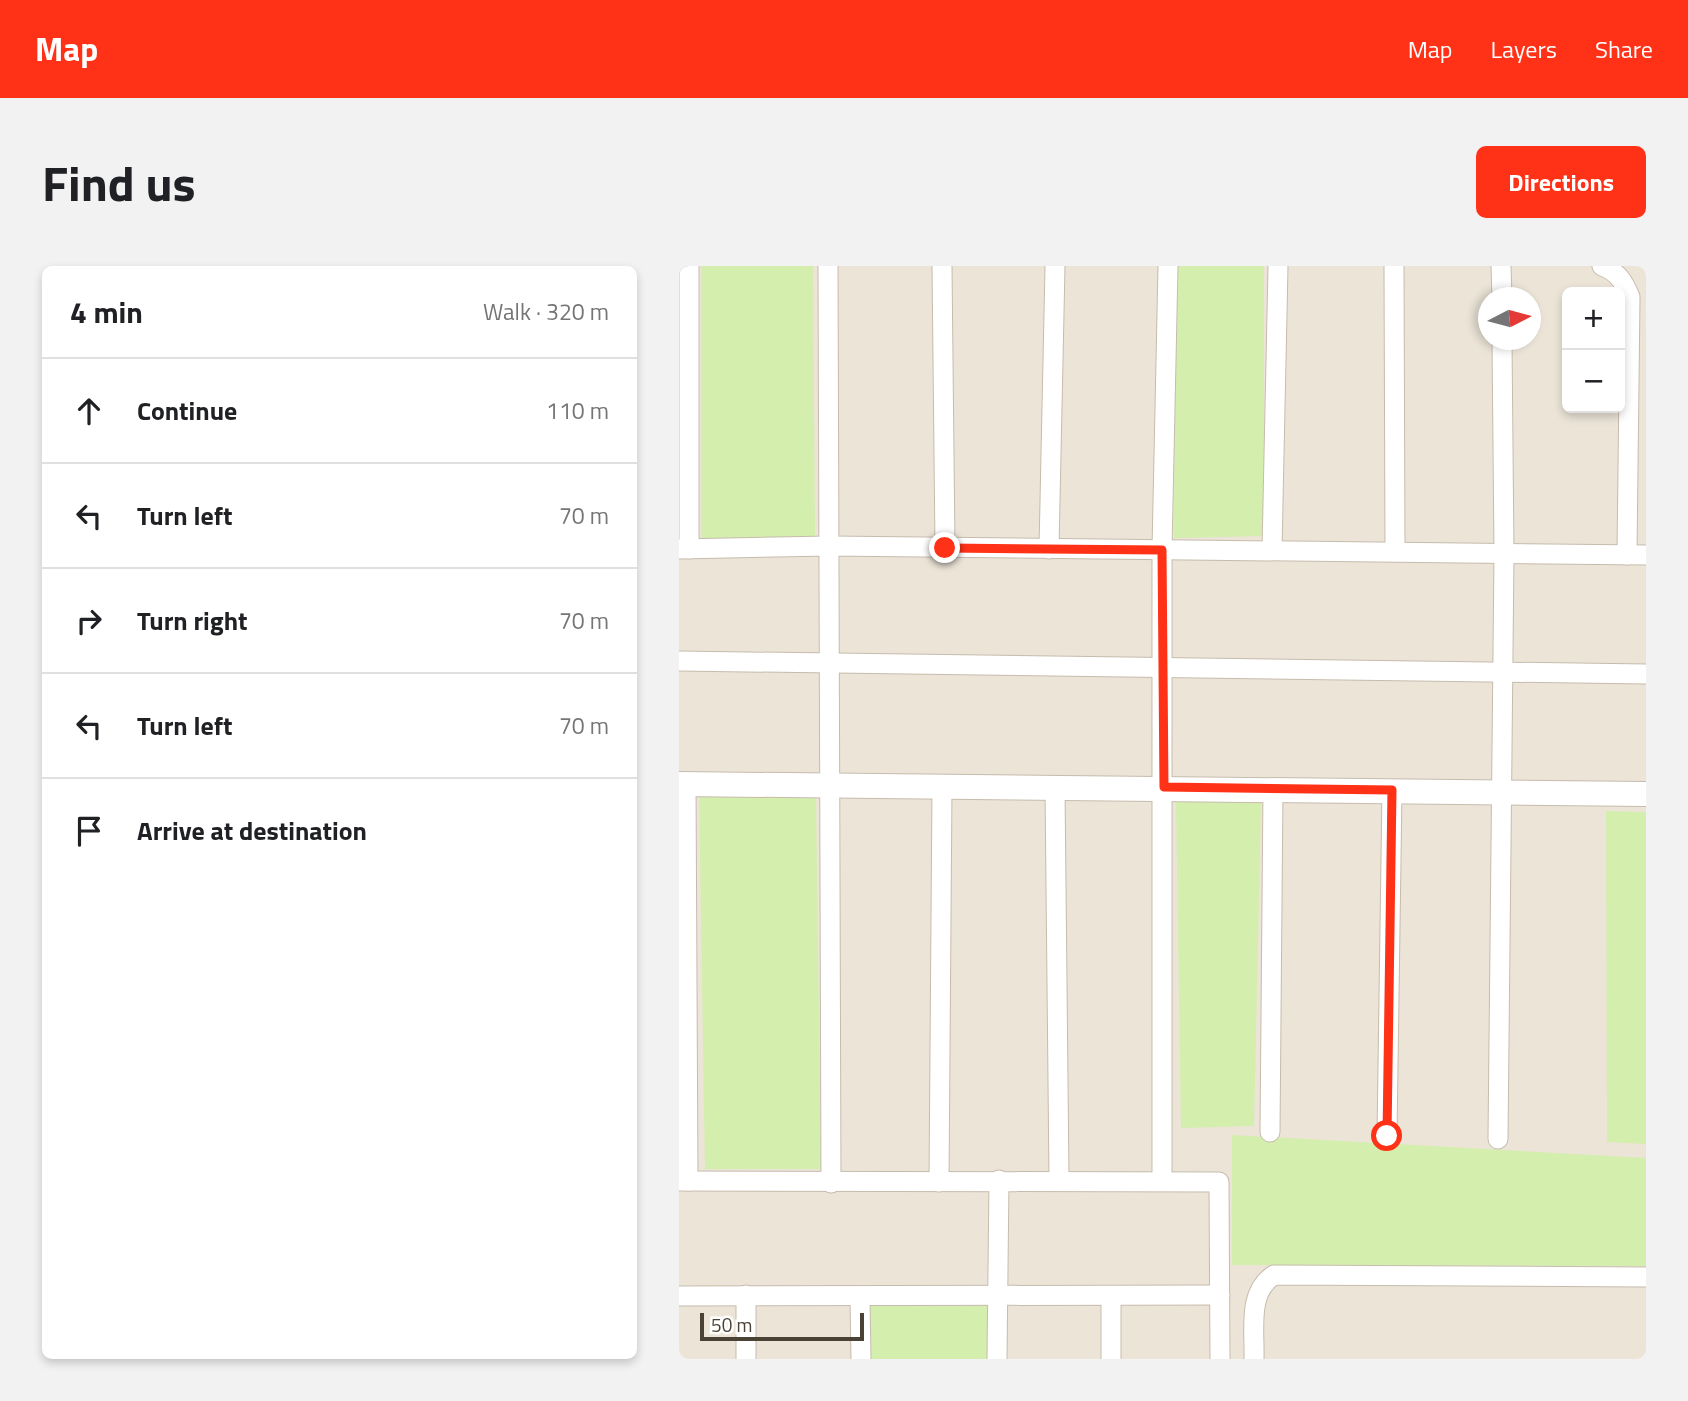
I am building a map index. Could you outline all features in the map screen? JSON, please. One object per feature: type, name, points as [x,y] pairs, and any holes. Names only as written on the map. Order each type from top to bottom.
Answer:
[{"type":"street","points":[[689,266],[684,549],[829,546],[1636,555],[1630,297],[1625,283],[1613,270],[1602,266]]},
{"type":"street","points":[[828,266],[831,1183]]},
{"type":"street","points":[[942,266],[945,548]]},
{"type":"street","points":[[1049,549],[1055,266]]},
{"type":"street","points":[[1162,1181],[1162,550],[1168,266]]},
{"type":"street","points":[[1272,550],[1278,266]]},
{"type":"street","points":[[1394,266],[1395,552]]},
{"type":"street","points":[[1501,266],[1502,287]]},
{"type":"street","points":[[1499,1139],[1504,673],[1502,350]]},
{"type":"street","points":[[679,661],[828,660],[1163,669],[1646,674]]},
{"type":"street","points":[[1220,1359],[1219,1182],[684,1181],[683,784],[1273,788],[1502,794],[1646,794]]},
{"type":"street","points":[[939,1182],[942,787]]},
{"type":"street","points":[[1055,787],[1059,1180]]},
{"type":"street","points":[[1270,1132],[1273,788]]},
{"type":"street","points":[[1387,1136],[1392,790]]},
{"type":"street","points":[[997,1359],[999,1180]]},
{"type":"street","points":[[1254,1359],[1256,1295],[1263,1282],[1275,1275],[1646,1277]]},
{"type":"street","points":[[679,1296],[1220,1296]]},
{"type":"street","points":[[746,1359],[747,1296]]},
{"type":"street","points":[[1111,1297],[1111,1359]]},
{"type":"street","points":[[860,1298],[861,1359]]},
{"type":"shaded area","points":[[679,266],[1646,266],[1646,1359],[679,1359]]},
{"type":"green space","points":[[701,266],[813,266],[815,538],[701,540]]},
{"type":"green space","points":[[1175,266],[1264,266],[1264,536],[1174,538]]},
{"type":"green space","points":[[699,794],[816,798],[821,1169],[705,1169]]},
{"type":"green space","points":[[1176,802],[1261,802],[1254,1126],[1181,1128]]},
{"type":"green space","points":[[1606,811],[1646,812],[1646,1144],[1607,1142]]},
{"type":"green space","points":[[1232,1135],[1646,1158],[1646,1266],[1232,1265]]},
{"type":"green space","points":[[870,1306],[987,1306],[987,1359],[871,1359]]},
{"type":"route","points":[[945,548],[1162,550],[1164,787],[1392,790],[1387,1136]]}]
